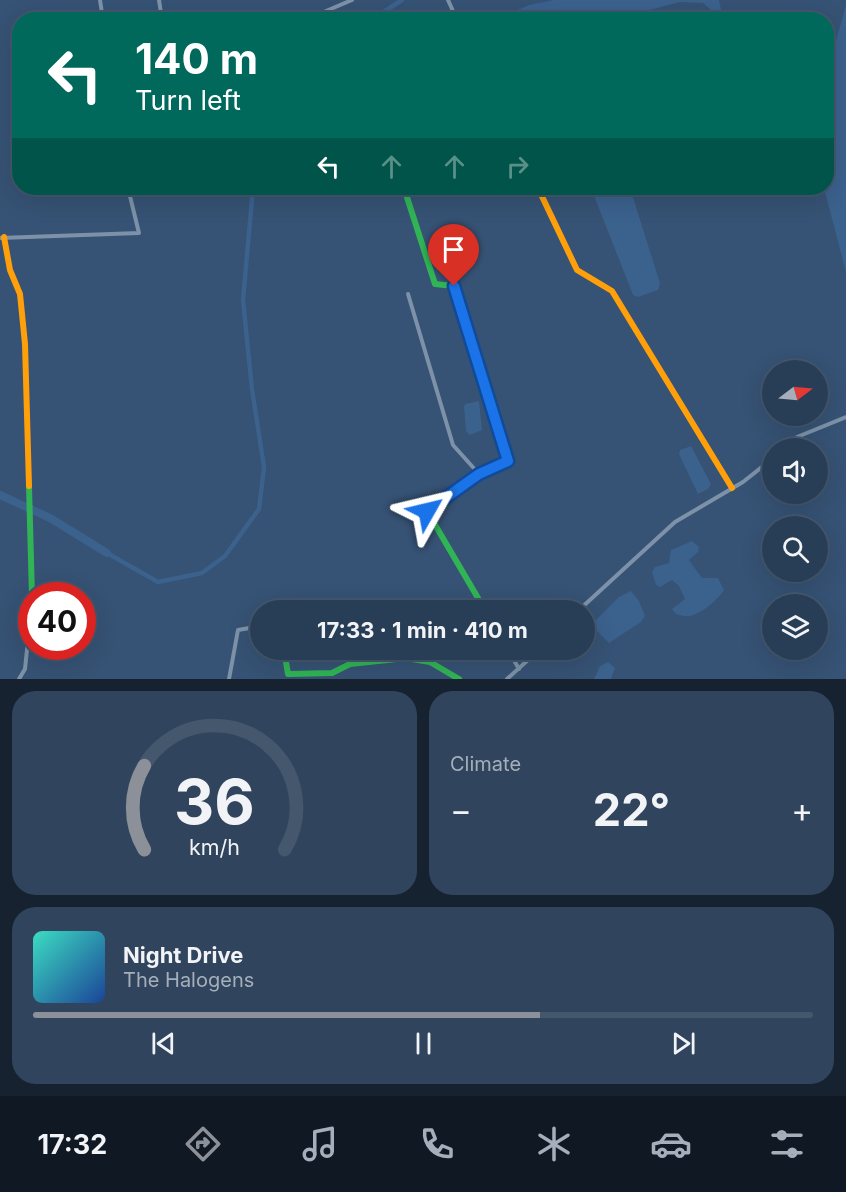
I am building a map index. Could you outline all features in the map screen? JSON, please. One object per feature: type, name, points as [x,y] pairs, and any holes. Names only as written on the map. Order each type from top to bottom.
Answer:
[{"type":"street","points":[[324,12],[352,0]]},
{"type":"street","points":[[32,582],[25,344],[20,294],[10,270],[2,238],[139,233],[130,195]]},
{"type":"street","points":[[406,195],[435,284],[454,286],[508,461],[479,474],[427,511],[479,600]]},
{"type":"street","points":[[541,195],[577,270],[612,291],[732,488]]},
{"type":"street","points":[[408,294],[453,446],[479,474]]},
{"type":"street","points":[[795,438],[846,417]]},
{"type":"street","points":[[590,600],[675,522],[732,488],[762,466]]},
{"type":"street","points":[[229,679],[238,630],[250,628]]},
{"type":"street","points":[[19,679],[25,669],[26,660]]},
{"type":"street","points":[[286,660],[288,674],[332,673],[350,664],[387,660]]},
{"type":"street","points":[[418,660],[430,662],[459,679]]},
{"type":"street","points":[[514,660],[519,669]]},
{"type":"street","points":[[507,679],[528,660]]},
{"type":"water","points":[[554,0],[719,0],[722,12],[713,12],[703,3],[680,2],[642,12],[513,12],[529,5]]},
{"type":"water","points":[[846,5],[846,272],[826,195],[834,195],[834,48]]},
{"type":"water","points":[[594,195],[632,195],[660,283],[658,290],[638,297],[633,295]]},
{"type":"water","points":[[479,401],[482,430],[470,435],[466,431],[464,407],[465,404]]},
{"type":"water","points":[[691,446],[711,484],[708,489],[698,494],[679,454],[680,450]]},
{"type":"water","points":[[692,541],[699,547],[698,552],[689,560],[702,578],[718,578],[724,590],[704,609],[694,615],[686,616],[676,614],[672,609],[685,599],[679,586],[672,580],[660,587],[656,585],[652,572],[655,567],[669,563],[671,550]]},
{"type":"water","points":[[631,591],[639,601],[645,616],[641,622],[609,643],[596,630],[595,621],[619,597]]},
{"type":"water","points":[[608,662],[615,668],[611,679],[594,679],[600,666]]},
{"type":"waterway","points":[[383,12],[402,0]]},
{"type":"waterway","points":[[107,553],[158,582],[202,573],[225,556],[259,509],[264,467],[252,389],[243,300],[252,195]]},
{"type":"waterway","points":[[0,495],[50,518],[107,553]]},
{"type":"traffic: fast","points":[[406,195],[435,284],[454,286],[508,461],[479,474],[427,511],[479,600]]},
{"type":"traffic: fast","points":[[29,486],[32,582]]},
{"type":"traffic: fast","points":[[286,660],[288,674],[332,673],[350,664],[387,660]]},
{"type":"traffic: fast","points":[[418,660],[430,662],[459,679]]},
{"type":"traffic: slow","points":[[541,195],[577,270],[612,291],[732,488]]},
{"type":"traffic: slow","points":[[4,237],[10,270],[20,294],[25,344],[29,486]]},
{"type":"route","points":[[427,511],[479,474],[508,461],[498,435],[454,286]]}]
